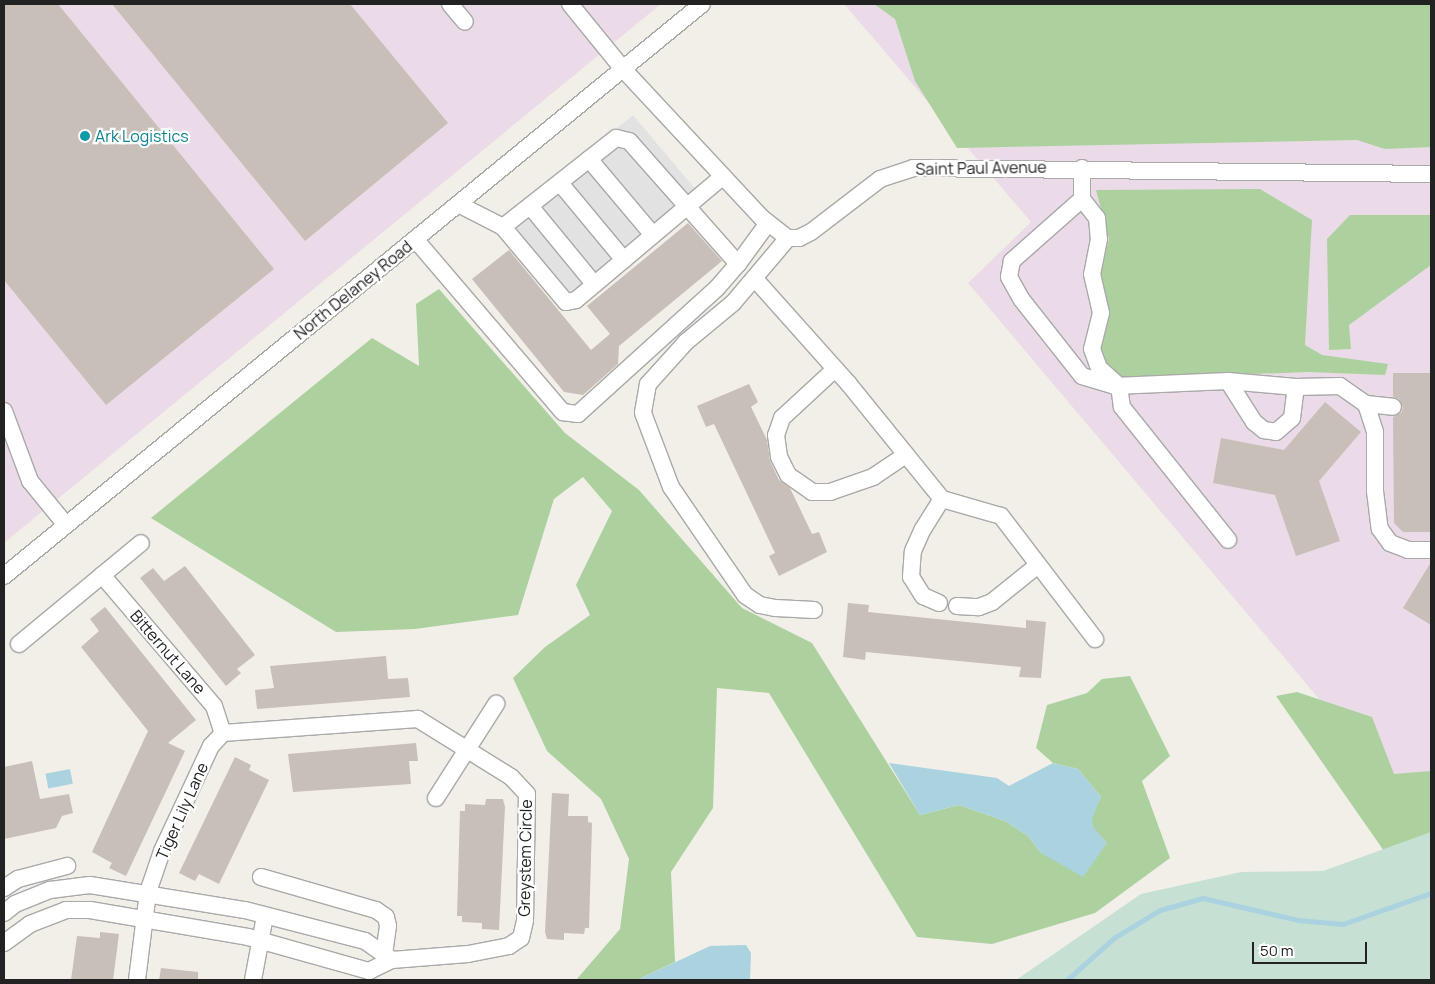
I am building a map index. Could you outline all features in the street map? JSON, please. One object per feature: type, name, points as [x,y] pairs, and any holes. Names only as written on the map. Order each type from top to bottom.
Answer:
[{"type":"street","points":[[450,4],[465,22]]},
{"type":"street","points":[[570,4],[623,69],[768,223],[788,238],[733,303],[686,342],[648,384],[643,413],[671,487],[745,595],[760,605],[776,608],[814,610]]},
{"type":"street","name":"North Delaney Road","points":[[4,576],[702,4]]},
{"type":"street","points":[[503,227],[616,138],[629,141],[738,264]]},
{"type":"street","points":[[589,159],[653,235]]},
{"type":"street","name":"Saint Paul Avenue","points":[[788,238],[799,238],[811,232],[880,179],[913,168],[1082,168],[1431,174]]},
{"type":"street","points":[[1082,168],[1082,199],[1097,218],[1099,239],[1092,274],[1101,313],[1092,349],[1099,368],[1119,386],[1122,407],[1228,540]]},
{"type":"street","points":[[458,204],[503,227],[566,302],[576,300],[723,176]]},
{"type":"street","points":[[560,183],[624,260]]},
{"type":"street","points":[[1082,199],[1012,262],[1009,277],[1022,300],[1082,376],[1119,386],[1228,381],[1296,387],[1340,386],[1366,404],[1393,407]]},
{"type":"street","points":[[530,206],[594,284]]},
{"type":"street","points":[[416,239],[563,412],[578,414],[716,288],[738,264],[768,223]]},
{"type":"street","points":[[755,279],[835,369],[942,500],[1001,516],[1095,639]]},
{"type":"street","points":[[835,369],[782,418],[776,435],[780,457],[788,475],[812,492],[830,492],[873,477],[906,455]]},
{"type":"street","points":[[1228,381],[1254,422],[1264,430],[1276,432],[1292,418],[1296,387]]},
{"type":"street","points":[[1366,404],[1375,432],[1375,491],[1380,529],[1390,543],[1408,550],[1431,550]]},
{"type":"street","points":[[4,411],[30,481],[66,524]]},
{"type":"street","points":[[939,603],[923,596],[911,577],[914,551],[923,529],[942,500]]},
{"type":"street","points":[[19,644],[141,543]]},
{"type":"street","points":[[957,606],[979,607],[992,602],[1038,565]]},
{"type":"street","name":"Bitternut Lane","points":[[102,575],[214,706],[223,733]]},
{"type":"street","points":[[436,798],[496,704]]},
{"type":"street","name":"Greystem Circle","points":[[4,943],[30,924],[66,910],[90,910],[259,940],[362,975],[388,958],[468,954],[509,946],[521,938],[525,920],[528,794],[511,777],[418,719],[223,733]]},
{"type":"street","name":"Tiger Lily Lane","points":[[137,980],[148,892],[162,851],[211,746],[223,733]]},
{"type":"street","points":[[4,888],[18,878],[67,866]]},
{"type":"street","points":[[261,878],[376,910],[386,917],[388,926],[388,958]]},
{"type":"street","points":[[30,924],[9,909],[50,890],[90,885],[148,892],[265,916],[365,941],[388,958]]},
{"type":"street","points":[[253,980],[265,916]]},
{"type":"street","points":[[362,975],[365,941]]},
{"type":"shaded area","points":[[4,4],[661,4],[4,543]]},
{"type":"shaded area","points":[[844,4],[1431,4],[1431,773],[1395,789],[968,283],[1031,222]]},
{"type":"shaded area","points":[[633,115],[695,189],[567,297],[505,222]]},
{"type":"green space","points":[[874,4],[1431,4],[1431,147],[1385,149],[1357,140],[957,148],[915,81],[895,19]]},
{"type":"green space","points":[[1260,189],[1312,220],[1305,345],[1322,355],[1388,364],[1385,375],[1308,372],[1123,379],[1108,367],[1101,349],[1109,319],[1100,275],[1109,239],[1096,190]]},
{"type":"green space","points":[[1350,215],[1431,215],[1431,265],[1349,325],[1351,349],[1329,350],[1327,239]]},
{"type":"green space","points":[[439,289],[565,433],[639,490],[742,608],[812,643],[920,815],[959,805],[1005,821],[1028,836],[1041,853],[1107,843],[1093,828],[1091,818],[1101,797],[1078,769],[1053,763],[1036,748],[1047,705],[1087,693],[1102,679],[1130,676],[1170,756],[1142,781],[1170,858],[1095,913],[992,944],[917,937],[769,693],[717,688],[713,808],[671,872],[675,962],[637,980],[576,980],[620,929],[629,859],[601,799],[547,751],[513,678],[545,647],[590,615],[576,585],[612,511],[583,477],[554,499],[518,615],[415,629],[336,632],[151,518],[372,338],[419,366],[416,304]]},
{"type":"green space","points":[[1297,692],[1372,717],[1394,774],[1431,771],[1431,832],[1384,851],[1276,696]]},
{"type":"green space","points":[[1431,832],[1431,980],[1016,980],[1141,894],[1241,872],[1323,871]]},
{"type":"water","points":[[889,763],[997,778],[1009,786],[1053,763],[1078,769],[1101,797],[1092,818],[1093,827],[1107,843],[1083,877],[1041,853],[1028,836],[1005,821],[959,805],[920,815]]},
{"type":"water","points":[[70,769],[73,784],[48,788],[45,774]]},
{"type":"water","points":[[746,945],[751,953],[750,980],[637,980],[710,946]]},
{"type":"building","name":"Ark Logistics","points":[[4,4],[58,4],[274,269],[106,405],[4,280]]},
{"type":"building","points":[[112,4],[350,4],[448,123],[305,241]]},
{"type":"building","points":[[688,223],[722,261],[619,346],[618,364],[583,395],[564,392],[472,279],[509,250],[591,350],[610,334],[587,306]]},
{"type":"building","points":[[1393,373],[1431,373],[1431,532],[1403,532],[1394,523],[1393,417],[1401,413],[1403,408],[1399,399],[1393,397]]},
{"type":"building","points":[[749,384],[758,402],[751,407],[767,440],[770,461],[779,480],[790,488],[812,534],[819,532],[827,552],[779,576],[769,556],[775,553],[714,424],[706,427],[697,406]]},
{"type":"building","points":[[1325,402],[1361,432],[1319,481],[1340,541],[1296,556],[1275,495],[1213,483],[1221,438],[1284,450]]},
{"type":"building","points":[[1431,562],[1431,625],[1403,608]]},
{"type":"building","points":[[185,566],[255,655],[237,669],[241,673],[226,686],[140,578],[153,568],[164,581]]},
{"type":"building","points":[[848,603],[869,605],[868,612],[1026,628],[1026,620],[1046,622],[1041,678],[1019,677],[1021,667],[866,652],[865,660],[843,657]]},
{"type":"building","points":[[105,607],[196,720],[168,743],[185,751],[126,876],[109,868],[112,863],[92,852],[148,731],[81,647],[99,631],[90,619]]},
{"type":"building","points":[[386,656],[388,679],[408,678],[410,697],[257,709],[255,690],[274,688],[270,666]]},
{"type":"building","points":[[416,743],[418,761],[409,761],[411,784],[293,792],[288,754]]},
{"type":"building","points":[[235,757],[251,765],[249,770],[269,780],[219,884],[199,874],[195,881],[179,873]]},
{"type":"building","points":[[32,761],[40,799],[69,794],[73,813],[62,816],[56,828],[4,839],[4,767]]},
{"type":"building","points":[[552,793],[569,794],[568,816],[588,816],[588,822],[592,823],[589,928],[585,928],[584,934],[564,933],[564,940],[547,939],[545,932]]},
{"type":"building","points":[[486,799],[503,799],[505,807],[499,930],[482,929],[482,923],[462,922],[462,916],[457,916],[460,811],[465,811],[465,804],[485,805]]},
{"type":"building","points":[[100,932],[119,934],[113,980],[71,980],[77,936],[100,938]]},
{"type":"building","points":[[161,968],[198,972],[198,980],[159,980]]},
{"type":"waterway","points":[[1067,980],[1114,938],[1160,910],[1203,898],[1298,920],[1343,924],[1431,893]]},
{"type":"place","name":"Ark Logistics","points":[[85,136]]}]
